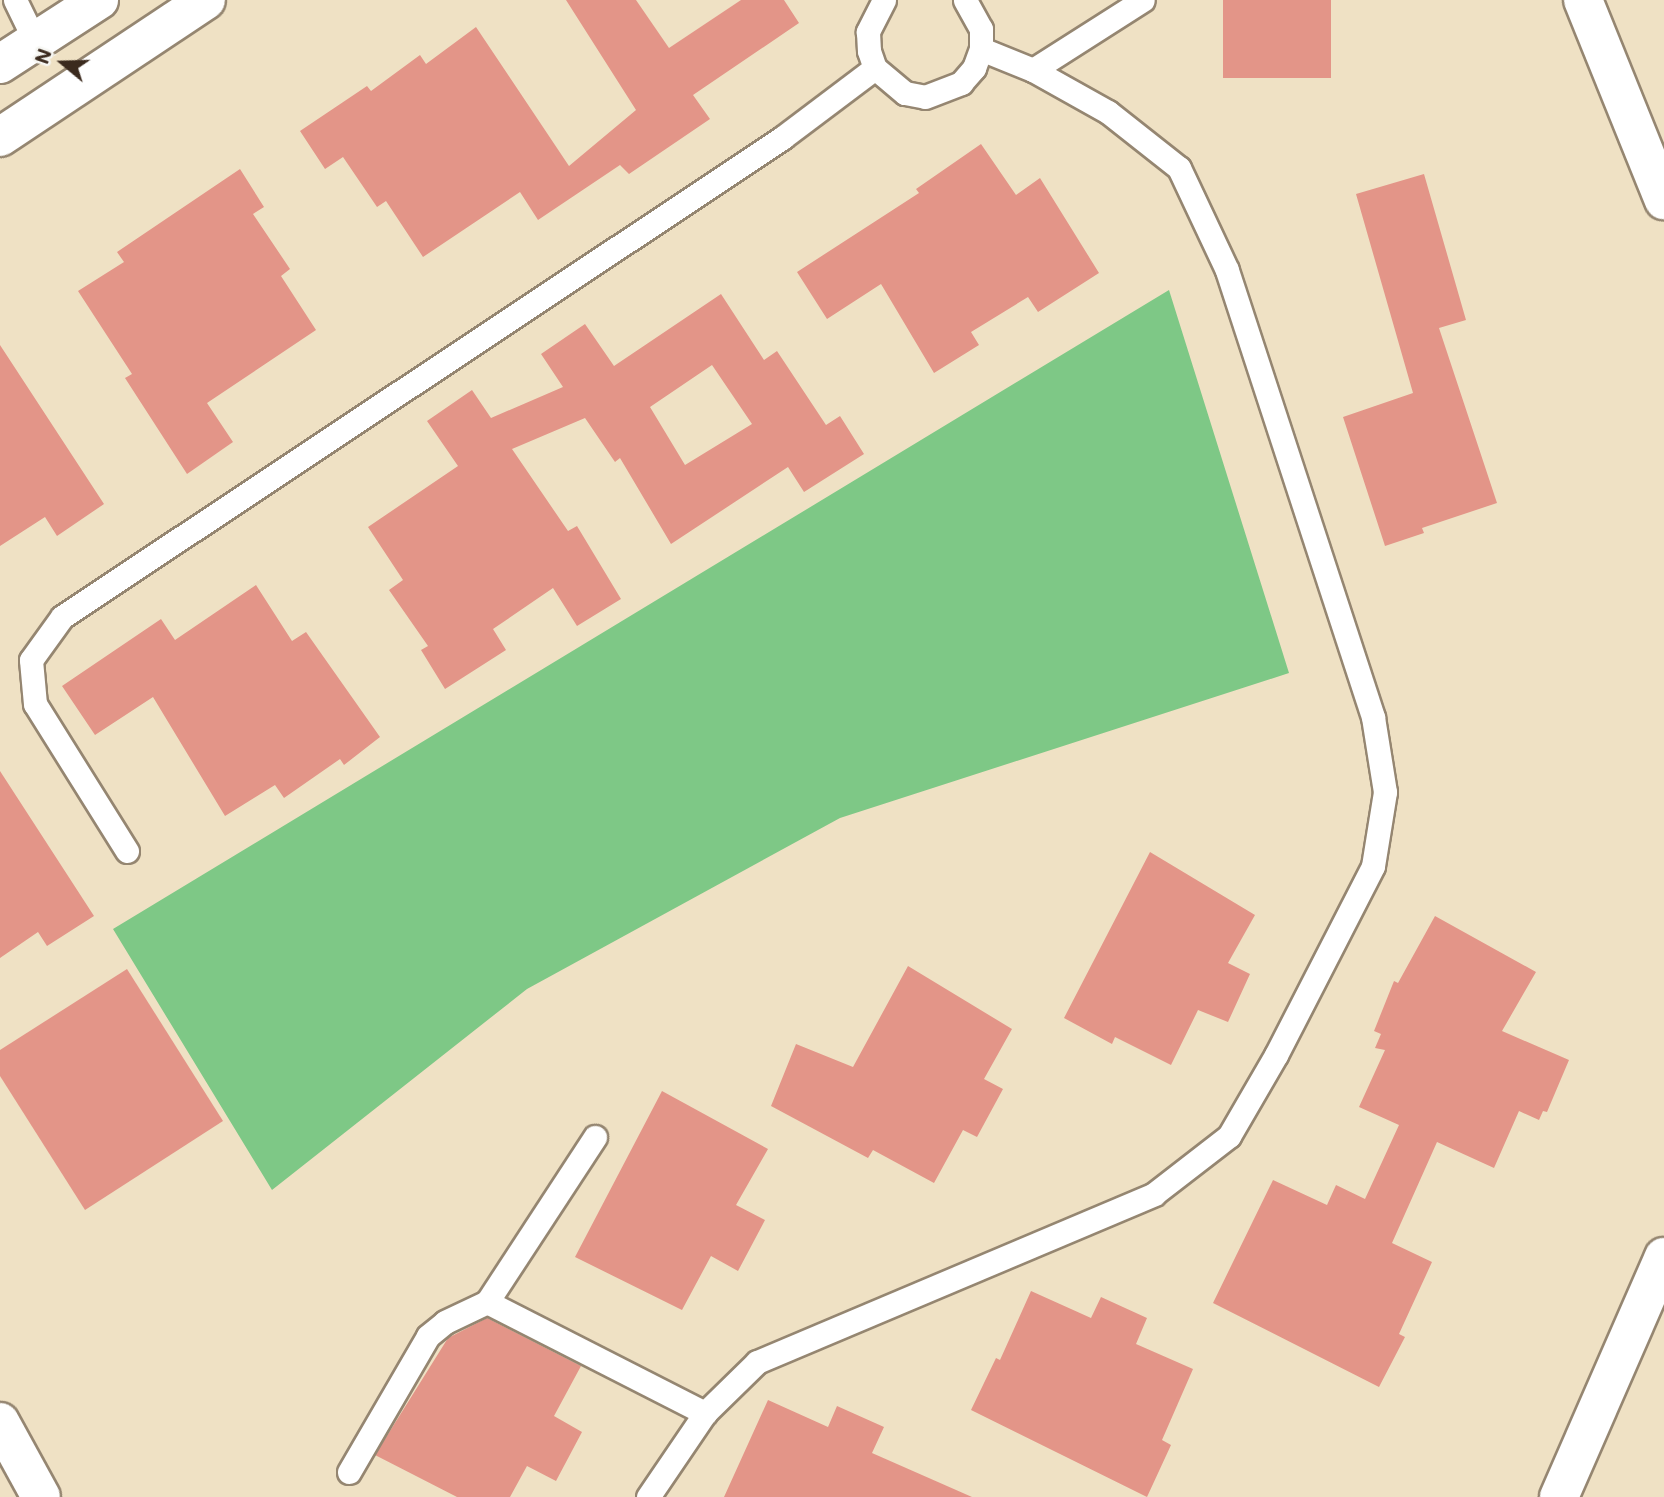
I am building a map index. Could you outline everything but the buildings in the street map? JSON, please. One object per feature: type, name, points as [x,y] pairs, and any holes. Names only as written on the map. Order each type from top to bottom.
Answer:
[{"type":"main road","points":[[0,64],[99,0]]},
{"type":"main road","points":[[0,137],[206,0]]},
{"type":"main road","points":[[1584,0],[1664,200]]},
{"type":"main road","points":[[1559,1497],[1664,1257]]},
{"type":"main road","points":[[0,1424],[41,1497]]},
{"type":"lane","points":[[15,0],[35,41]]},
{"type":"lane","points":[[884,0],[869,32],[869,51],[876,68],[905,93],[925,97],[961,83],[981,49],[981,29],[965,0]]},
{"type":"lane","points":[[1033,70],[1143,0]]},
{"type":"lane","points":[[648,1497],[705,1413],[757,1362],[1154,1194],[1229,1136],[1276,1055],[1373,866],[1385,792],[1373,717],[1227,270],[1179,169],[1108,112],[1033,70],[981,49]]},
{"type":"lane","points":[[127,851],[35,704],[31,660],[62,617],[782,138],[876,68]]},
{"type":"lane","points":[[349,1472],[428,1336],[445,1322],[487,1303],[595,1137]]},
{"type":"lane","points":[[487,1303],[705,1413]]},
{"type":"green space","points":[[1169,290],[1289,673],[840,818],[527,989],[272,1190],[113,929]]}]
